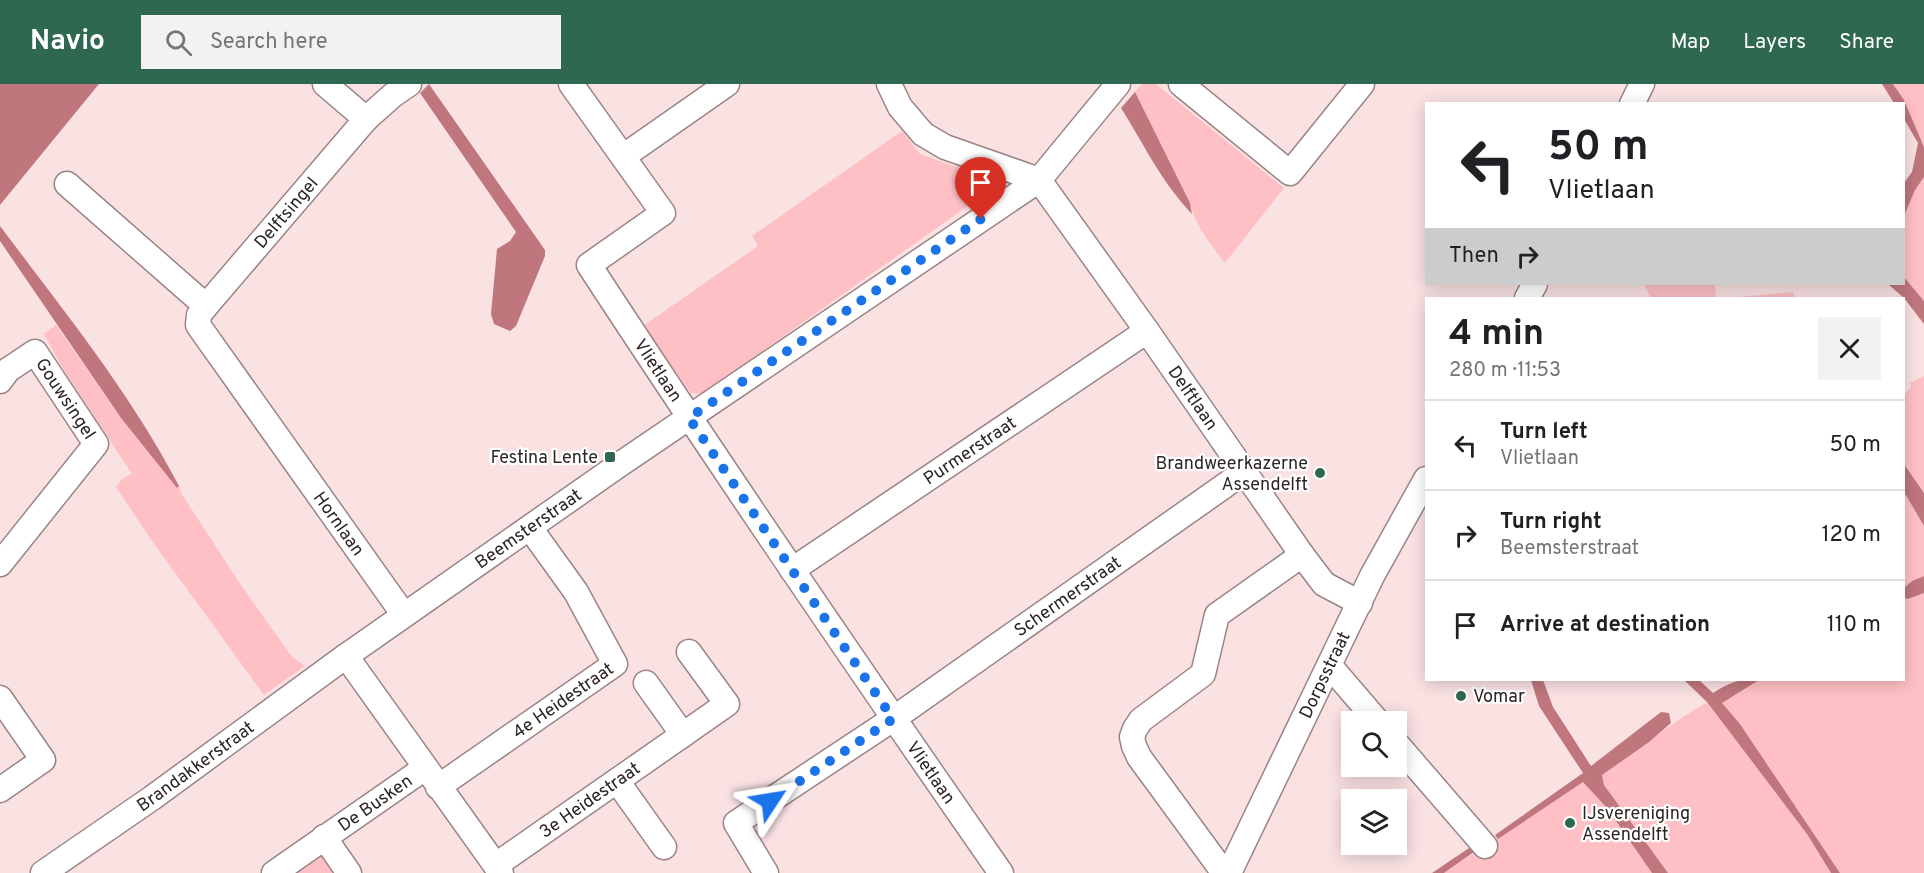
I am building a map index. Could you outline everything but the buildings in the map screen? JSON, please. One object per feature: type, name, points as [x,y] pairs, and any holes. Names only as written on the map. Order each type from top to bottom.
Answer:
[{"type":"street","points":[[325,84],[366,119]]},
{"type":"street","name":"Delftsingel","points":[[206,306],[366,119],[409,84]]},
{"type":"street","name":"Vlietlaan","points":[[572,84],[663,213],[589,265],[689,418],[893,719],[1001,873]]},
{"type":"street","points":[[624,156],[727,84]]},
{"type":"street","points":[[889,84],[900,106],[923,134],[945,147],[1039,180],[1118,84]]},
{"type":"street","points":[[1181,84],[1290,173],[1362,84]]},
{"type":"street","points":[[1633,102],[1642,84]]},
{"type":"street","name":"Delftlaan","points":[[1039,180],[1324,584],[1360,603]]},
{"type":"street","name":"Beemsterstraat","points":[[404,615],[616,467],[1039,180]]},
{"type":"street","points":[[67,184],[206,306]]},
{"type":"street","name":"Hornlaan","points":[[206,306],[199,315],[198,325],[404,615]]},
{"type":"street","name":"Purmerstraat","points":[[792,570],[1147,331]]},
{"type":"street","name":"Gouwsingel","points":[[0,381],[8,370],[35,352],[96,444],[0,564]]},
{"type":"street","name":"Schermerstraat","points":[[766,873],[736,823],[893,719],[1244,472]]},
{"type":"street","name":"Dorpsstraat","points":[[1229,873],[1372,576],[1425,481]]},
{"type":"street","name":"4e Heidestraat","points":[[431,777],[615,664],[576,592],[530,528]]},
{"type":"street","points":[[1224,873],[1139,757],[1132,736],[1141,720],[1203,674],[1217,615],[1302,555]]},
{"type":"street","points":[[404,615],[346,656],[498,869]]},
{"type":"street","name":"3e Heidestraat","points":[[498,869],[617,781],[727,704],[689,652]]},
{"type":"street","name":"Brandakkerstraat","points":[[43,873],[152,798],[346,656]]},
{"type":"street","points":[[1330,666],[1369,711]]},
{"type":"street","points":[[646,683],[683,735]]},
{"type":"street","points":[[0,698],[43,760],[0,790]]},
{"type":"street","points":[[1407,756],[1485,846]]},
{"type":"street","name":"De Busken","points":[[274,873],[324,837],[431,777]]},
{"type":"street","points":[[617,781],[664,847]]},
{"type":"street","name":"De Busken","points":[[324,837],[349,873]]},
{"type":"shaded area","points":[[0,84],[99,84],[0,205]]},
{"type":"shaded area","points":[[429,84],[545,250],[545,256],[516,326],[510,331],[494,324],[491,314],[497,249],[510,241],[516,232],[420,93]]},
{"type":"shaded area","points":[[1142,84],[1156,84],[1284,188],[1225,263],[1200,227],[1135,92]]},
{"type":"shaded area","points":[[1882,84],[1893,84],[1905,102],[1893,102]]},
{"type":"shaded area","points":[[1893,84],[1924,84],[1924,147],[1905,102]]},
{"type":"shaded area","points":[[1135,92],[1190,203],[1192,214],[1162,176],[1121,108]]},
{"type":"shaded area","points":[[1905,102],[1924,147],[1924,177],[1915,190],[1905,214],[1905,182],[1912,172],[1918,143],[1905,121]]},
{"type":"shaded area","points":[[902,131],[920,154],[998,183],[702,394],[691,393],[643,326],[758,246],[752,236]]},
{"type":"shaded area","points":[[1924,177],[1924,301],[1905,278],[1905,214],[1915,190]]},
{"type":"shaded area","points":[[0,226],[117,385],[160,451],[179,486],[177,488],[121,418],[0,241]]},
{"type":"shaded area","points":[[1905,278],[1924,301],[1924,324],[1905,297],[1889,285],[1905,285]]},
{"type":"shaded area","points":[[1645,285],[1715,285],[1716,297],[1650,297]]},
{"type":"shaded area","points":[[1793,292],[1795,297],[1739,297]]},
{"type":"shaded area","points":[[56,325],[121,418],[177,488],[179,486],[181,493],[239,582],[292,657],[305,666],[264,695],[152,541],[116,487],[122,479],[132,474],[63,369],[44,334]]},
{"type":"shaded area","points":[[1924,376],[1924,493],[1905,465],[1905,393],[1911,387],[1910,383]]},
{"type":"shaded area","points":[[1905,465],[1924,493],[1924,526],[1905,494]]},
{"type":"shaded area","points":[[1905,494],[1924,526],[1924,576],[1905,587]]},
{"type":"shaded area","points":[[1924,576],[1924,593],[1905,598],[1905,587]]},
{"type":"shaded area","points":[[1924,593],[1924,873],[1840,873],[1740,724],[1721,703],[1757,681],[1905,681],[1905,598],[1909,599]]},
{"type":"shaded area","points":[[1531,681],[1543,681],[1553,707],[1591,766],[1661,712],[1669,713],[1671,723],[1649,742],[1602,775],[1604,785],[1668,873],[1652,873],[1607,808],[1583,782],[1498,839],[1495,835],[1583,773],[1539,706]]},
{"type":"shaded area","points":[[1685,681],[1700,681],[1713,693],[1735,682],[1757,681],[1722,703],[1740,724],[1840,873],[1831,873],[1807,834],[1707,702]]},
{"type":"shaded area","points":[[1707,702],[1807,834],[1831,873],[1668,873],[1604,785],[1602,775]]},
{"type":"shaded area","name":"IJsvereniging Assendelft","points":[[1583,781],[1607,808],[1652,873],[1444,873]]},
{"type":"shaded area","points":[[1469,848],[1474,852],[1444,873],[1432,873]]},
{"type":"shaded area","points":[[322,852],[341,873],[287,873]]},
{"type":"place","name":"Festina Lente","points":[[610,457]]},
{"type":"place","name":"Brandweerkazerne Assendelft","points":[[1320,473]]},
{"type":"place","name":"Vomar","points":[[1461,696]]},
{"type":"place","name":"IJsvereniging Assendelft","points":[[1570,823]]},
{"type":"route","points":[[770,801],[893,719],[689,418],[981,219]]}]
